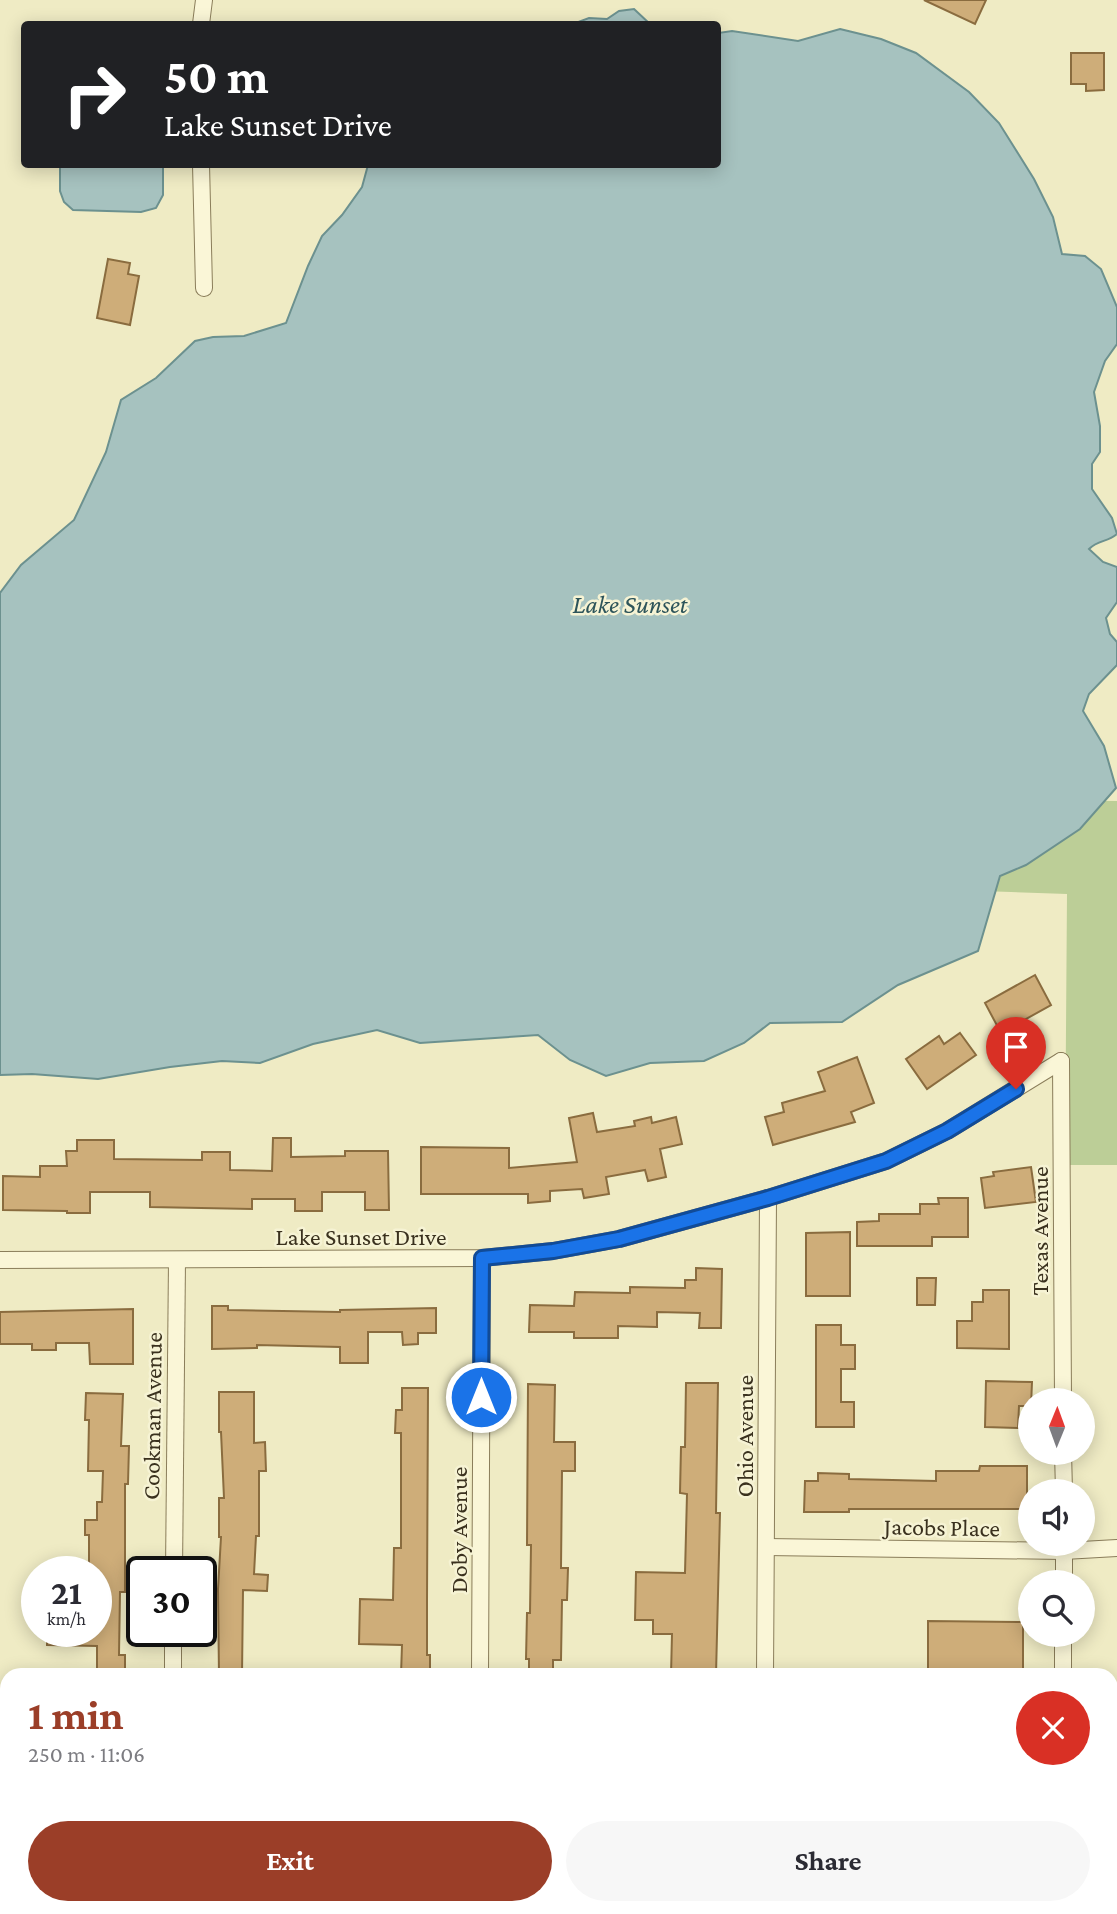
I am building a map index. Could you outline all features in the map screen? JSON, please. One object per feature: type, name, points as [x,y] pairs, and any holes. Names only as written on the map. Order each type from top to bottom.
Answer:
[{"type":"street","points":[[201,21],[204,0]]},
{"type":"street","points":[[201,168],[204,288]]},
{"type":"street","name":"Lake Sunset Drive","points":[[0,1260],[482,1258],[553,1251],[619,1239],[768,1198],[886,1161],[947,1131],[1061,1061]]},
{"type":"street","name":"Texas Avenue","points":[[1061,1061],[1063,1388]]},
{"type":"street","name":"Ohio Avenue","points":[[765,1668],[768,1198]]},
{"type":"street","name":"Doby Avenue","points":[[480,1668],[482,1258]]},
{"type":"street","name":"Cookman Avenue","points":[[174,1556],[177,1261]]},
{"type":"street","name":"Jacobs Place","points":[[766,1547],[1018,1547]]},
{"type":"street","name":"Jacobs Place","points":[[1095,1548],[1117,1548]]},
{"type":"street","points":[[173,1647],[173,1668]]},
{"type":"street","points":[[1063,1647],[1063,1668]]},
{"type":"green space","points":[[1008,800],[1117,801],[1117,1165],[1065,1165],[1067,894],[924,889]]},
{"type":"water","points":[[634,9],[647,21],[581,21],[589,18],[607,19],[619,11]]},
{"type":"water","name":"Lake Sunset","points":[[840,29],[881,39],[916,53],[969,92],[999,123],[1034,179],[1053,217],[1062,254],[1085,256],[1101,269],[1117,307],[1117,344],[1105,361],[1094,392],[1100,426],[1100,452],[1092,464],[1092,489],[1112,518],[1117,534],[1089,549],[1103,562],[1117,567],[1117,602],[1106,618],[1110,634],[1117,642],[1117,665],[1089,694],[1083,711],[1104,746],[1116,788],[1080,829],[1026,865],[1000,876],[978,951],[898,985],[842,1022],[770,1023],[744,1043],[704,1061],[650,1063],[606,1076],[570,1060],[538,1035],[420,1043],[377,1030],[313,1044],[260,1063],[222,1061],[98,1079],[32,1074],[0,1075],[0,593],[21,565],[74,520],[106,452],[121,400],[156,378],[195,341],[213,337],[244,336],[286,323],[322,236],[342,215],[362,187],[367,168],[721,168],[721,33],[732,31],[798,41]]},
{"type":"water","points":[[60,168],[163,168],[163,195],[156,208],[141,212],[73,210],[64,202],[60,191]]},
{"type":"building","points":[[924,0],[986,0],[975,24]]},
{"type":"building","points":[[1071,53],[1104,53],[1104,90],[1086,91],[1086,84],[1071,84]]},
{"type":"building","points":[[108,259],[130,263],[128,274],[139,276],[130,325],[97,318]]},
{"type":"building","points":[[1035,975],[1051,1005],[1001,1033],[985,1003]]},
{"type":"building","points":[[960,1033],[976,1055],[927,1089],[906,1059],[939,1036],[944,1044]]},
{"type":"building","points":[[857,1057],[874,1103],[851,1112],[855,1122],[773,1145],[765,1117],[784,1112],[782,1103],[825,1091],[818,1072]]},
{"type":"building","points":[[593,1113],[597,1132],[635,1126],[634,1121],[651,1117],[652,1123],[676,1117],[682,1144],[660,1149],[666,1177],[648,1181],[645,1170],[606,1177],[609,1194],[584,1198],[582,1189],[550,1191],[550,1201],[528,1203],[528,1194],[421,1194],[421,1147],[509,1148],[509,1168],[577,1162],[569,1118]]},
{"type":"building","points":[[273,1138],[291,1138],[291,1157],[345,1156],[345,1151],[388,1151],[389,1210],[365,1210],[365,1192],[322,1192],[322,1211],[295,1211],[295,1199],[252,1199],[252,1209],[150,1207],[150,1192],[90,1192],[90,1213],[3,1210],[3,1176],[40,1177],[40,1166],[67,1166],[66,1151],[77,1151],[77,1140],[114,1140],[114,1159],[202,1160],[202,1152],[230,1152],[230,1170],[272,1171]]},
{"type":"building","points":[[1031,1167],[1036,1202],[985,1208],[981,1178],[994,1176],[993,1172]]},
{"type":"building","points":[[938,1198],[968,1198],[968,1237],[932,1237],[932,1246],[857,1246],[857,1222],[879,1221],[879,1214],[920,1214],[920,1204],[939,1204]]},
{"type":"building","points":[[850,1232],[850,1296],[806,1296],[806,1233]]},
{"type":"building","points":[[696,1268],[722,1269],[721,1328],[699,1328],[700,1313],[657,1312],[657,1327],[618,1326],[618,1338],[574,1338],[574,1332],[529,1332],[530,1305],[574,1306],[575,1292],[630,1293],[630,1287],[685,1288],[685,1280],[696,1280]]},
{"type":"building","points":[[917,1278],[936,1278],[935,1305],[917,1305]]},
{"type":"building","points":[[983,1290],[1009,1290],[1009,1349],[957,1348],[957,1321],[972,1321],[972,1302],[983,1302]]},
{"type":"building","points":[[212,1306],[228,1306],[228,1310],[340,1312],[436,1308],[436,1333],[418,1333],[418,1344],[403,1345],[402,1332],[368,1332],[368,1363],[340,1363],[340,1347],[257,1345],[257,1348],[212,1349]]},
{"type":"building","points":[[133,1309],[133,1364],[90,1364],[89,1343],[56,1343],[56,1350],[32,1350],[32,1344],[0,1344],[0,1312]]},
{"type":"building","points":[[816,1325],[841,1325],[841,1345],[855,1345],[855,1369],[841,1369],[841,1402],[854,1402],[854,1427],[816,1427]]},
{"type":"building","points":[[986,1381],[1032,1382],[1032,1388],[1018,1388],[1018,1428],[985,1427]]},
{"type":"building","points":[[686,1383],[718,1383],[716,1513],[720,1513],[716,1668],[671,1668],[672,1634],[653,1634],[653,1620],[635,1620],[636,1572],[685,1573],[687,1494],[680,1493],[681,1447],[685,1447]]},
{"type":"building","points":[[528,1384],[555,1385],[554,1442],[575,1442],[575,1471],[562,1471],[561,1568],[568,1568],[567,1600],[562,1600],[561,1660],[553,1660],[553,1668],[529,1668],[529,1659],[526,1659],[531,1545],[527,1545]]},
{"type":"building","points":[[402,1388],[428,1388],[427,1655],[430,1655],[430,1668],[401,1668],[402,1645],[359,1644],[360,1599],[393,1600],[394,1548],[401,1548],[401,1433],[395,1433],[396,1410],[402,1410]]},
{"type":"building","points":[[219,1392],[254,1392],[254,1443],[265,1442],[266,1471],[259,1471],[259,1536],[256,1536],[254,1574],[268,1575],[267,1591],[243,1590],[242,1668],[219,1668],[219,1498],[224,1498]]},
{"type":"building","points":[[86,1393],[123,1394],[121,1446],[129,1446],[128,1484],[125,1484],[125,1592],[120,1592],[119,1655],[125,1655],[125,1668],[97,1668],[97,1647],[112,1647],[112,1556],[89,1556],[89,1535],[85,1535],[85,1520],[97,1520],[97,1502],[102,1502],[103,1471],[88,1471],[89,1420],[85,1420]]},
{"type":"building","points":[[980,1466],[1027,1466],[1027,1479],[1018,1479],[1018,1509],[849,1509],[849,1512],[804,1512],[805,1481],[818,1481],[818,1473],[849,1474],[849,1479],[936,1481],[936,1471],[979,1471]]},
{"type":"building","points":[[928,1621],[1018,1622],[1018,1647],[1023,1647],[1023,1668],[928,1668]]},
{"type":"route","points":[[481,1397],[482,1258],[553,1251],[619,1239],[768,1198],[886,1161],[947,1131],[1016,1089]]}]
